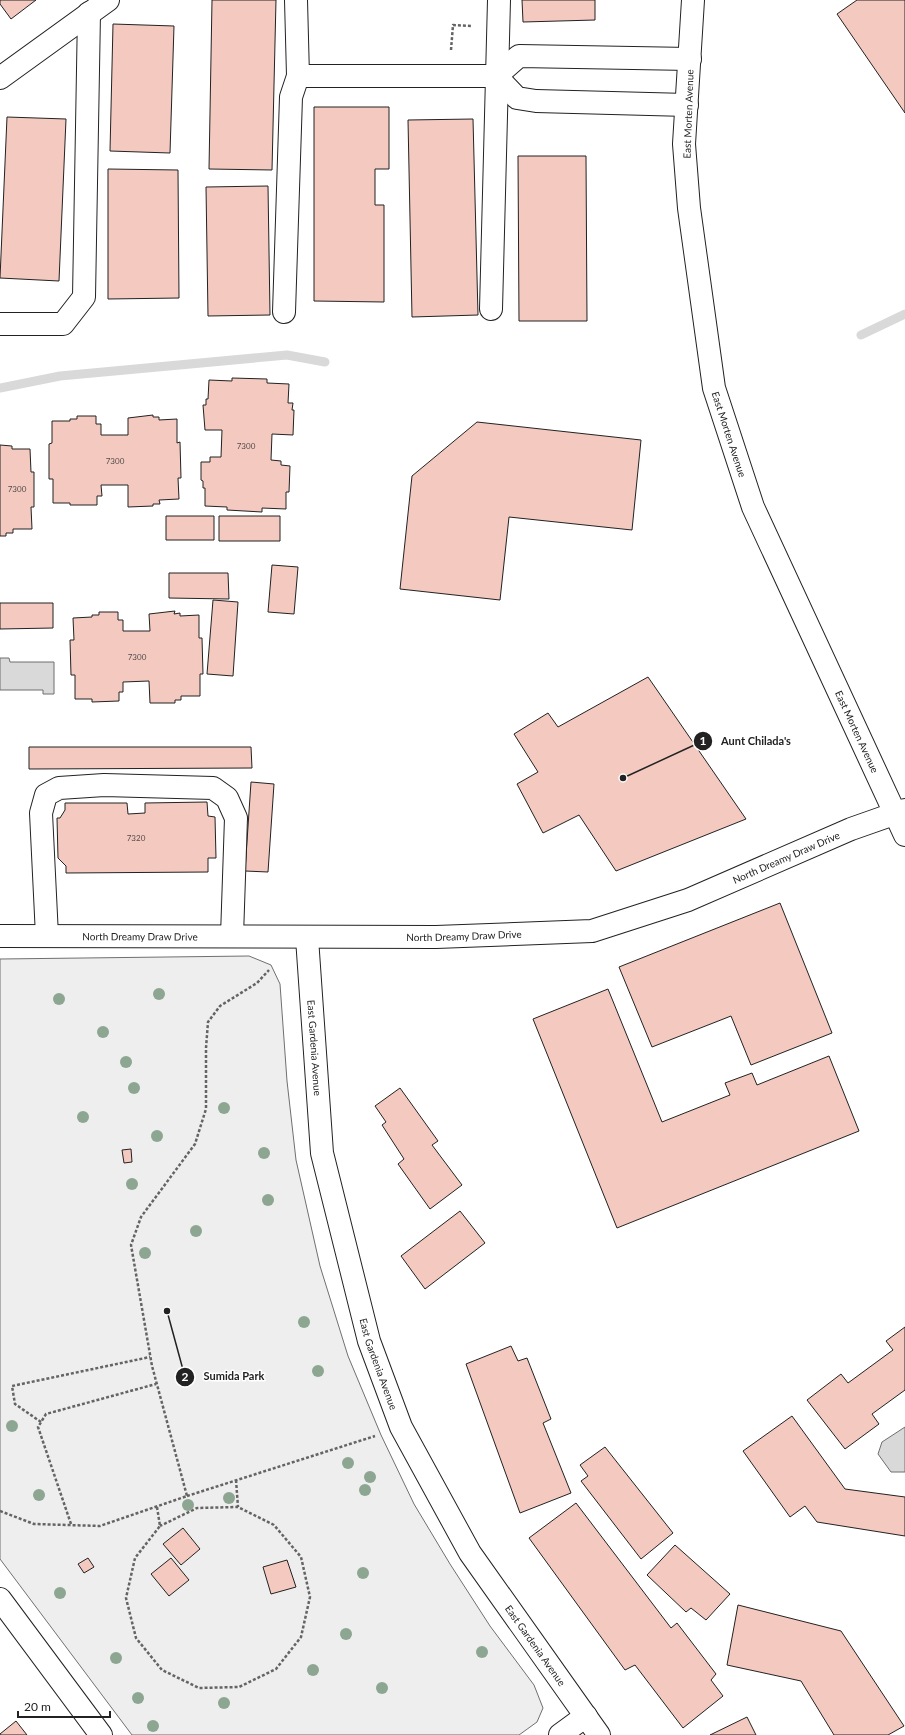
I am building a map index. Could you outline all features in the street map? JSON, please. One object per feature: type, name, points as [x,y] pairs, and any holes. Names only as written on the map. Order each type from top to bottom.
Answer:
[{"type":"street","points":[[0,78],[108,0]]},
{"type":"street","points":[[284,312],[291,97],[298,76],[296,0]]},
{"type":"street","points":[[491,309],[499,0]]},
{"type":"street","name":"East Morten Avenue","points":[[693,0],[684,144],[689,208],[714,388],[752,507],[900,812],[905,835]]},
{"type":"street","points":[[0,324],[63,324],[84,297],[89,13]]},
{"type":"street","points":[[298,76],[496,76],[519,56],[690,59]]},
{"type":"street","points":[[496,76],[517,98],[536,101],[687,105]]},
{"type":"street","points":[[47,936],[41,813],[46,796],[59,788],[104,785],[213,788],[227,798],[236,818],[232,936]]},
{"type":"street","name":"North Dreamy Draw Drive","points":[[0,936],[278,936],[308,938],[451,937],[592,931],[688,900],[851,830],[900,812]]},
{"type":"street","name":"East Gardenia Avenue","points":[[308,938],[322,1153],[370,1341],[401,1427],[470,1553],[599,1735]]},
{"type":"street","points":[[0,1599],[100,1735]]},
{"type":"street","points":[[560,1735],[586,1716]]},
{"type":"path","points":[[451,57],[453,25],[473,26]]},
{"type":"path","points":[[187,1496],[156,1384],[131,1246],[142,1217],[195,1144],[206,1109],[206,1048],[208,1022],[220,1006],[257,983],[269,970]]},
{"type":"path","points":[[41,1422],[15,1404],[12,1386],[150,1357]]},
{"type":"path","points":[[71,1524],[38,1427],[41,1422],[46,1414],[156,1384]]},
{"type":"path","points":[[0,1511],[34,1524],[100,1526],[236,1480],[376,1436]]},
{"type":"path","points":[[236,1480],[238,1508]]},
{"type":"path","points":[[157,1507],[160,1526]]},
{"type":"path","points":[[197,1508],[238,1508],[274,1525],[301,1557],[310,1597],[301,1637],[276,1669],[239,1687],[198,1688],[162,1670],[136,1638],[126,1598],[135,1558],[160,1526],[197,1508]]},
{"type":"shaded area","points":[[0,658],[9,658],[10,662],[54,662],[54,694],[43,694],[43,690],[0,690]]},
{"type":"shaded area","points":[[249,956],[271,965],[280,984],[287,1081],[296,1160],[320,1266],[348,1356],[381,1435],[414,1504],[490,1626],[534,1685],[543,1708],[537,1722],[519,1735],[132,1735],[0,1559],[0,959]]},
{"type":"shaded area","points":[[905,1427],[905,1472],[891,1472],[878,1454],[882,1442]]},
{"type":"building","points":[[0,0],[36,0],[11,19],[0,4]]},
{"type":"building","points":[[212,0],[276,0],[272,170],[209,169]]},
{"type":"building","points":[[522,0],[595,0],[595,20],[523,22]]},
{"type":"building","points":[[857,0],[905,0],[905,113],[837,14]]},
{"type":"building","points":[[113,24],[174,26],[170,153],[110,151]]},
{"type":"building","points":[[314,107],[389,107],[389,169],[375,169],[375,205],[384,205],[384,302],[314,301]]},
{"type":"building","points":[[7,117],[66,119],[59,281],[0,278]]},
{"type":"building","points":[[473,119],[478,315],[412,317],[408,120]]},
{"type":"building","points":[[518,156],[586,156],[587,321],[519,321]]},
{"type":"building","points":[[108,169],[178,170],[179,298],[108,299]]},
{"type":"building","points":[[268,186],[270,315],[208,316],[206,187]]},
{"type":"building","points":[[232,378],[267,379],[267,383],[289,384],[288,403],[293,403],[292,410],[294,410],[293,435],[272,434],[271,460],[281,461],[281,465],[290,466],[289,492],[286,492],[286,509],[262,508],[262,512],[227,510],[227,507],[205,506],[205,488],[203,488],[203,481],[201,480],[201,462],[210,462],[210,457],[221,457],[222,430],[205,430],[203,405],[206,405],[206,399],[208,399],[209,380],[232,381]]},
{"type":"building","points":[[153,415],[153,417],[159,417],[159,420],[177,419],[177,443],[180,442],[181,478],[178,478],[179,499],[159,500],[160,504],[153,504],[153,506],[128,507],[128,485],[101,485],[102,496],[97,496],[97,505],[70,505],[70,503],[53,503],[53,479],[49,479],[49,444],[52,443],[52,421],[70,421],[70,419],[77,419],[77,416],[96,416],[96,424],[101,424],[101,435],[128,435],[128,418]]},
{"type":"building","points":[[477,422],[641,440],[632,530],[509,517],[500,600],[400,589],[412,476]]},
{"type":"building","points":[[0,445],[12,446],[12,449],[30,449],[31,472],[34,472],[34,507],[31,507],[32,529],[13,529],[13,533],[6,533],[6,536],[0,536]]},
{"type":"building","points":[[166,516],[214,516],[214,540],[166,540]]},
{"type":"building","points":[[219,516],[280,516],[280,541],[219,541]]},
{"type":"building","points":[[272,565],[298,567],[294,614],[268,612]]},
{"type":"building","points":[[169,573],[228,573],[229,599],[169,598]]},
{"type":"building","points":[[213,600],[238,602],[233,676],[207,674]]},
{"type":"building","points":[[0,603],[53,603],[53,628],[0,629]]},
{"type":"building","points":[[175,611],[174,614],[180,613],[180,616],[199,615],[199,638],[202,638],[203,674],[200,674],[200,696],[181,696],[181,700],[175,700],[175,703],[150,703],[149,681],[123,682],[123,692],[119,692],[119,701],[92,702],[92,699],[75,699],[75,675],[71,675],[70,640],[74,640],[73,618],[92,617],[92,615],[99,615],[99,612],[118,612],[118,620],[123,620],[123,631],[150,631],[149,614]]},
{"type":"building","points":[[648,677],[746,819],[616,871],[579,815],[543,833],[517,784],[538,772],[514,734],[548,713],[558,727]]},
{"type":"building","points":[[29,747],[251,747],[252,768],[29,769]]},
{"type":"building","points":[[251,782],[274,784],[268,872],[245,871]]},
{"type":"building","points":[[207,802],[208,816],[215,817],[216,858],[208,858],[208,872],[66,873],[66,866],[58,858],[57,818],[60,818],[65,810],[65,803],[127,803],[128,814],[145,813],[145,803]]},
{"type":"building","points":[[780,903],[832,1033],[751,1065],[731,1016],[652,1047],[619,967]]},
{"type":"building","points":[[608,989],[662,1122],[730,1095],[725,1083],[752,1073],[757,1085],[829,1056],[859,1131],[617,1228],[533,1019]]},
{"type":"building","points":[[400,1088],[438,1141],[432,1145],[462,1185],[430,1209],[398,1164],[404,1159],[382,1125],[386,1122],[375,1106]]},
{"type":"building","points":[[131,1149],[132,1162],[124,1163],[122,1150]]},
{"type":"building","points":[[460,1211],[485,1243],[425,1289],[401,1256]]},
{"type":"building","points":[[905,1327],[905,1390],[872,1414],[879,1424],[845,1449],[807,1400],[841,1374],[848,1383],[893,1350],[886,1341]]},
{"type":"building","points":[[511,1346],[518,1361],[527,1358],[551,1419],[543,1423],[571,1493],[520,1513],[466,1364]]},
{"type":"building","points":[[792,1416],[845,1489],[905,1497],[905,1536],[817,1522],[805,1506],[790,1517],[743,1451]]},
{"type":"building","points":[[605,1447],[673,1533],[641,1559],[581,1481],[588,1476],[580,1465]]},
{"type":"building","points":[[576,1503],[671,1628],[677,1623],[716,1674],[711,1680],[723,1696],[683,1728],[635,1665],[625,1670],[529,1538]]},
{"type":"building","points":[[183,1528],[200,1549],[181,1565],[163,1544]]},
{"type":"building","points":[[675,1545],[730,1594],[706,1620],[691,1608],[686,1612],[647,1575]]},
{"type":"building","points":[[88,1558],[94,1567],[84,1573],[78,1564]]},
{"type":"building","points":[[171,1558],[189,1580],[169,1596],[151,1574]]},
{"type":"building","points":[[287,1560],[296,1587],[271,1594],[263,1567]]},
{"type":"building","points":[[738,1605],[841,1631],[904,1726],[888,1735],[834,1735],[801,1681],[727,1665]]},
{"type":"building","points":[[747,1717],[756,1735],[710,1735]]},
{"type":"building","points":[[16,1721],[27,1735],[0,1735],[0,1734]]},
{"type":"waterway","points":[[861,335],[905,314]]},
{"type":"waterway","points":[[0,388],[60,376],[287,355],[325,362]]},
{"type":"place","name":"Aunt Chilada's","points":[[623,778]]},
{"type":"place","name":"Sumida Park","points":[[167,1311]]}]
